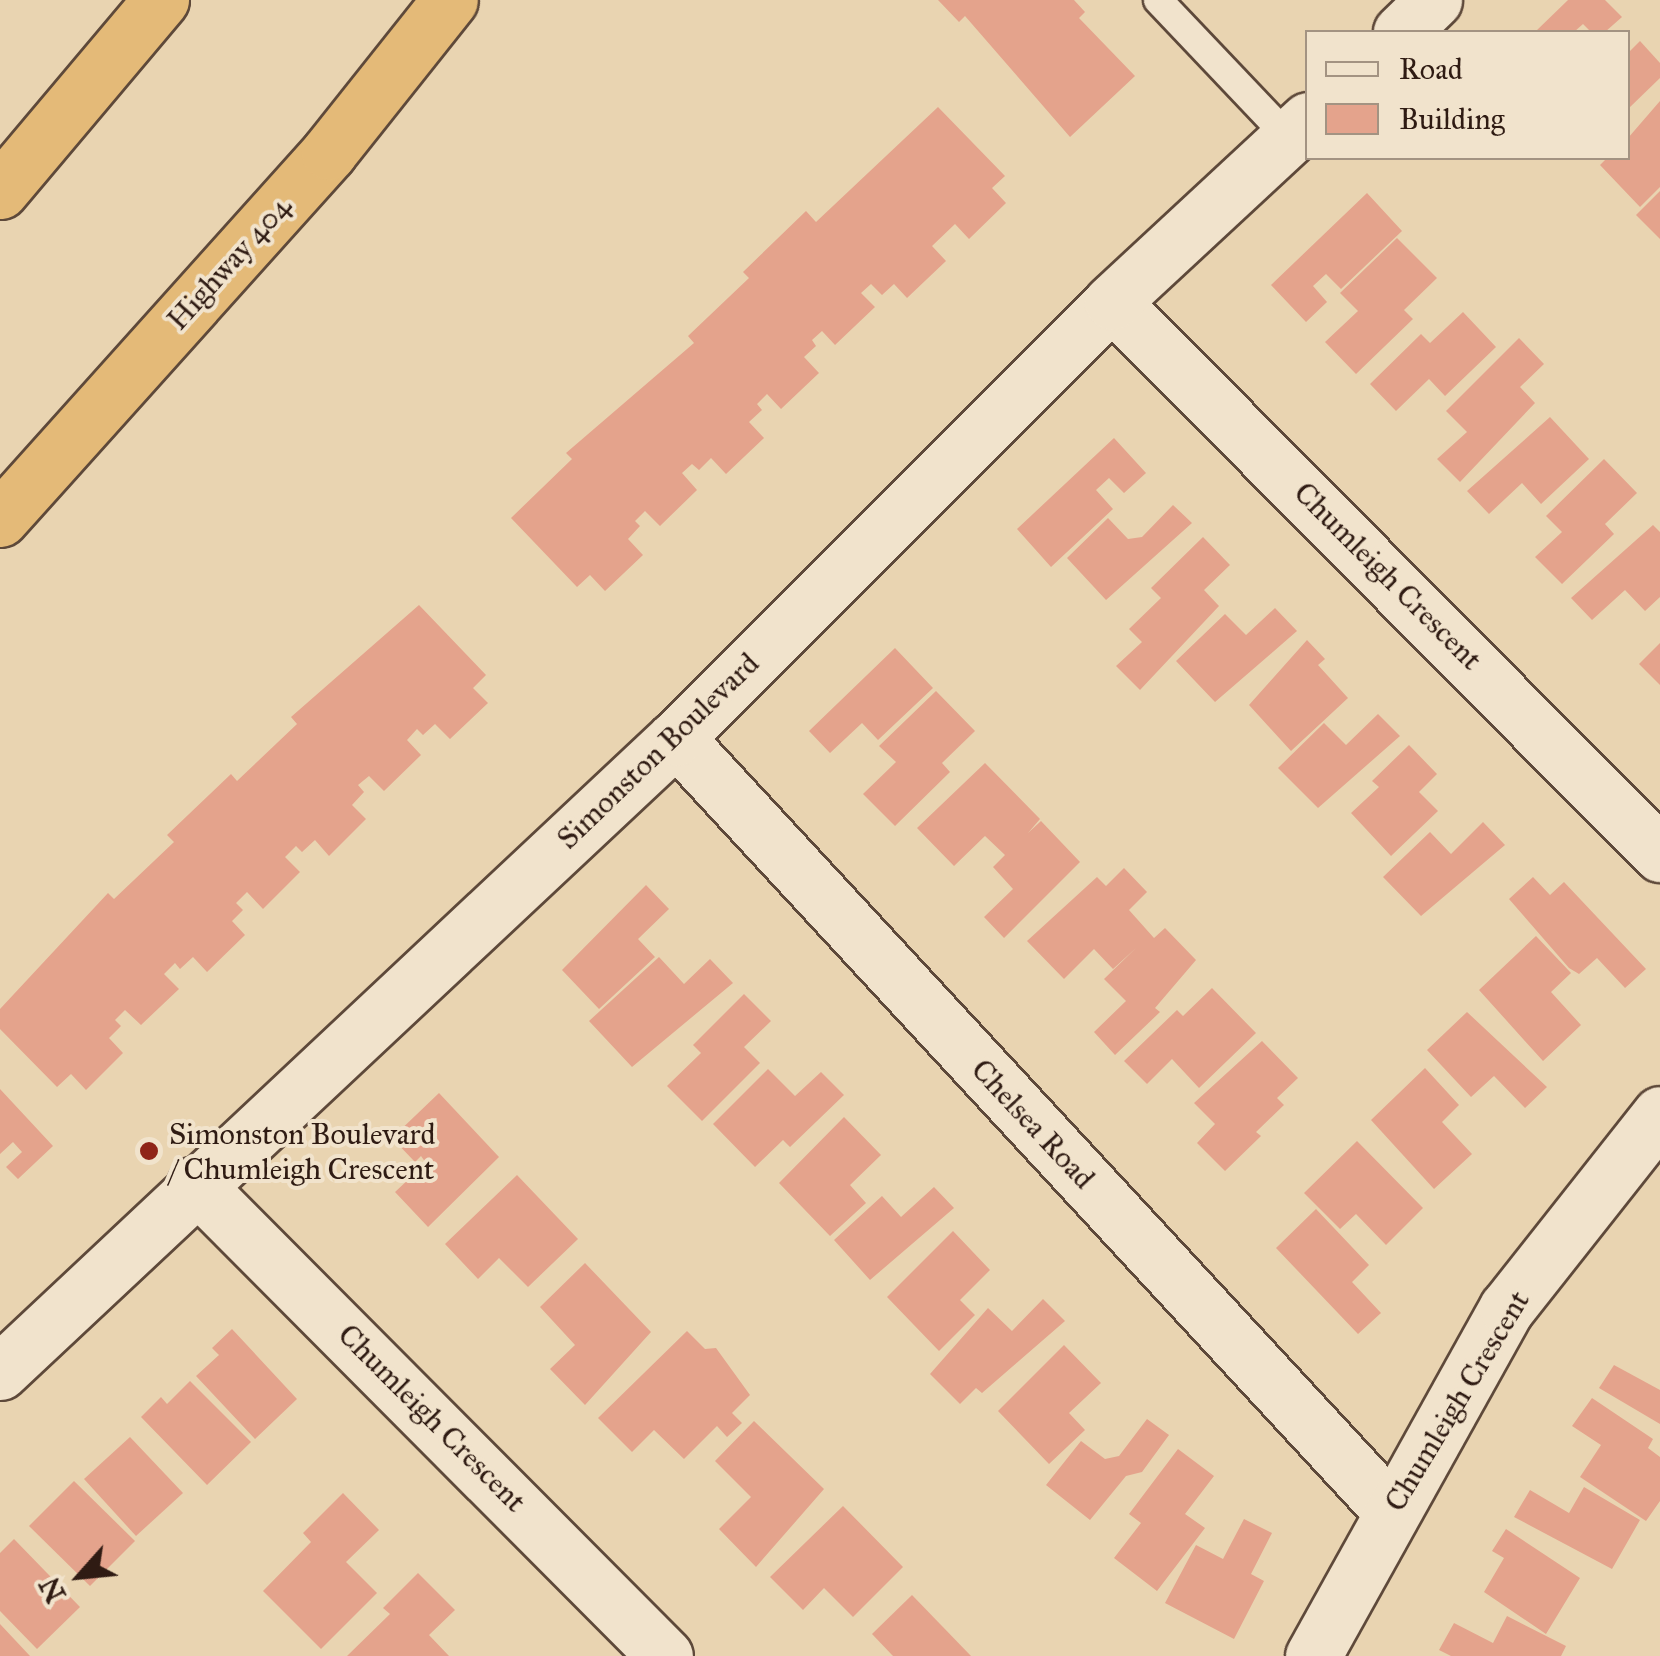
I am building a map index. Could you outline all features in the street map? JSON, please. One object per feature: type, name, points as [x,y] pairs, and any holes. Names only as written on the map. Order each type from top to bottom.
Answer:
[{"type":"highway","points":[[0,191],[161,0]]},
{"type":"highway","name":"Highway 404","points":[[0,518],[330,152],[450,0]]},
{"type":"street","points":[[1403,30],[1434,0]]},
{"type":"street","name":"Simonston Boulevard","points":[[0,1372],[195,1184],[676,738],[1112,302],[1298,128]]},
{"type":"street","name":"Chumleigh Crescent","points":[[1112,302],[1660,854]]},
{"type":"street","name":"Chelsea Road","points":[[676,738],[1391,1511]]},
{"type":"street","name":"Chumleigh Crescent","points":[[1312,1656],[1507,1308],[1660,1114]]},
{"type":"street","name":"Chumleigh Crescent","points":[[195,1184],[665,1656]]},
{"type":"lane","points":[[1158,0],[1298,128]]},
{"type":"building","points":[[938,0],[1074,0],[1085,12],[1079,18],[1135,76],[1070,137],[965,16],[959,22]]},
{"type":"building","points":[[1568,0],[1605,0],[1622,17],[1607,30],[1589,30],[1583,24],[1576,30],[1537,30]]},
{"type":"building","points":[[1640,41],[1660,63],[1660,78],[1630,107],[1630,51]]},
{"type":"building","points":[[1660,101],[1660,187],[1640,207],[1600,165],[1605,160],[1630,160],[1630,136]]},
{"type":"building","points":[[938,107],[1005,176],[992,188],[1006,203],[969,239],[955,224],[932,246],[946,261],[907,298],[894,284],[882,295],[871,284],[861,293],[875,307],[835,345],[822,331],[812,340],[816,346],[804,357],[819,373],[781,409],[767,394],[757,404],[762,410],[749,422],[764,438],[726,474],[711,458],[699,470],[692,464],[682,473],[697,490],[660,526],[645,511],[635,521],[640,526],[628,539],[643,555],[605,591],[590,575],[577,587],[511,518],[572,459],[566,453],[694,343],[688,336],[749,278],[743,272],[806,211],[816,222]]},
{"type":"building","points":[[1660,191],[1660,239],[1636,215]]},
{"type":"building","points":[[1367,193],[1402,231],[1341,289],[1326,274],[1313,286],[1327,302],[1306,322],[1271,285]]},
{"type":"building","points":[[1397,238],[1437,278],[1404,310],[1413,319],[1356,374],[1325,342],[1358,311],[1340,293]]},
{"type":"building","points":[[1463,312],[1496,347],[1445,396],[1429,379],[1396,411],[1370,384],[1421,334],[1430,343]]},
{"type":"building","points":[[1519,338],[1544,364],[1520,387],[1535,403],[1460,482],[1437,459],[1467,432],[1446,411]]},
{"type":"building","points":[[1550,417],[1589,459],[1541,504],[1522,483],[1489,514],[1467,491]]},
{"type":"building","points":[[1114,438],[1146,473],[1124,493],[1109,478],[1096,490],[1113,509],[1051,567],[1017,529]]},
{"type":"building","points":[[1604,459],[1637,493],[1605,524],[1614,534],[1562,584],[1535,557],[1562,532],[1546,516]]},
{"type":"building","points":[[1173,505],[1192,523],[1106,600],[1067,558],[1108,518],[1128,539],[1142,537]]},
{"type":"building","points":[[1653,525],[1660,532],[1660,597],[1645,611],[1625,590],[1592,620],[1571,598]]},
{"type":"building","points":[[1203,537],[1230,565],[1204,590],[1219,606],[1140,690],[1116,666],[1142,642],[1129,629],[1161,598],[1151,588]]},
{"type":"building","points":[[419,605],[486,675],[473,688],[488,703],[450,739],[435,724],[423,735],[417,729],[407,740],[421,755],[384,791],[369,776],[358,785],[364,792],[352,805],[366,819],[329,856],[315,840],[302,852],[296,846],[285,857],[300,872],[263,909],[247,892],[236,903],[243,910],[232,921],[245,935],[207,972],[193,957],[180,969],[175,963],[164,974],[179,989],[141,1025],[125,1010],[115,1020],[121,1026],[109,1038],[123,1053],[86,1090],[71,1074],[57,1087],[0,1029],[0,1009],[108,893],[114,899],[174,842],[167,835],[231,774],[237,781],[297,724],[291,717]]},
{"type":"building","points":[[1275,608],[1297,631],[1215,702],[1176,661],[1225,614],[1246,635]]},
{"type":"building","points":[[1307,640],[1325,659],[1318,665],[1348,698],[1291,751],[1249,705]]},
{"type":"building","points":[[1660,643],[1660,685],[1639,664]]},
{"type":"building","points":[[895,648],[933,688],[878,740],[862,723],[830,753],[809,731]]},
{"type":"building","points":[[936,691],[975,731],[942,763],[950,772],[895,826],[863,794],[896,762],[879,746]]},
{"type":"building","points":[[1378,714],[1400,736],[1318,808],[1278,768],[1324,723],[1346,745]]},
{"type":"building","points":[[1409,745],[1437,774],[1419,792],[1438,811],[1391,856],[1351,813],[1379,787],[1372,781]]},
{"type":"building","points":[[985,763],[1040,819],[1028,833],[1041,821],[1080,862],[1004,938],[984,917],[1013,889],[993,867],[1005,855],[985,836],[954,866],[917,828]]},
{"type":"building","points":[[1483,822],[1505,845],[1421,916],[1383,877],[1430,832],[1451,854]]},
{"type":"building","points":[[1124,868],[1147,892],[1129,910],[1154,938],[1165,928],[1196,960],[1155,1008],[1160,1012],[1115,1055],[1094,1032],[1126,1001],[1104,979],[1136,948],[1113,969],[1094,949],[1064,979],[1027,941],[1097,877],[1106,886]]},
{"type":"building","points":[[1533,877],[1550,895],[1564,882],[1646,969],[1625,988],[1597,958],[1579,974],[1569,968],[1509,899]]},
{"type":"building","points":[[646,885],[669,909],[638,939],[655,957],[599,1009],[562,970]]},
{"type":"building","points":[[1536,936],[1571,973],[1551,992],[1581,1025],[1543,1061],[1479,990]]},
{"type":"building","points":[[659,957],[684,984],[710,959],[733,983],[632,1067],[589,1021]]},
{"type":"building","points":[[1212,988],[1256,1033],[1199,1088],[1172,1059],[1147,1084],[1124,1061],[1177,1010],[1183,1016]]},
{"type":"building","points":[[744,994],[771,1021],[744,1047],[760,1063],[702,1121],[667,1086],[701,1053],[693,1045]]},
{"type":"building","points":[[1467,1012],[1547,1087],[1525,1108],[1494,1076],[1471,1097],[1427,1050]]},
{"type":"building","points":[[1262,1041],[1298,1078],[1277,1098],[1284,1105],[1256,1132],[1261,1136],[1225,1171],[1197,1143],[1215,1124],[1194,1103]]},
{"type":"building","points":[[1425,1068],[1459,1105],[1442,1122],[1472,1154],[1434,1189],[1371,1120]]},
{"type":"building","points":[[768,1069],[795,1096],[821,1072],[844,1095],[790,1147],[783,1140],[755,1167],[713,1124]]},
{"type":"building","points":[[0,1089],[53,1146],[18,1179],[6,1167],[22,1152],[13,1142],[0,1154]]},
{"type":"building","points":[[439,1093],[499,1157],[428,1227],[395,1192],[426,1163],[421,1156],[415,1162],[392,1138]]},
{"type":"building","points":[[844,1117],[881,1155],[850,1185],[866,1203],[830,1236],[779,1183]]},
{"type":"building","points":[[1357,1141],[1423,1208],[1386,1245],[1356,1214],[1340,1229],[1304,1193]]},
{"type":"building","points":[[517,1175],[578,1239],[528,1287],[499,1258],[478,1279],[445,1244]]},
{"type":"building","points":[[934,1187],[954,1208],[870,1280],[834,1240],[882,1196],[901,1217]]},
{"type":"building","points":[[1316,1209],[1369,1265],[1352,1282],[1381,1313],[1358,1334],[1276,1248]]},
{"type":"building","points":[[953,1231],[990,1270],[960,1300],[975,1315],[939,1351],[887,1297]]},
{"type":"building","points":[[585,1263],[651,1332],[585,1405],[550,1369],[575,1345],[540,1307]]},
{"type":"building","points":[[1043,1299],[1065,1321],[982,1393],[976,1388],[960,1404],[930,1374],[988,1308],[1012,1331]]},
{"type":"building","points":[[232,1329],[297,1399],[255,1439],[196,1376],[219,1355],[212,1348]]},
{"type":"building","points":[[687,1331],[705,1349],[716,1348],[750,1395],[732,1413],[742,1423],[727,1437],[717,1426],[684,1459],[654,1430],[632,1452],[598,1418]]},
{"type":"building","points":[[1064,1345],[1101,1383],[1069,1413],[1085,1430],[1049,1464],[998,1411]]},
{"type":"building","points":[[1614,1365],[1660,1390],[1660,1424],[1599,1388]]},
{"type":"building","points":[[190,1381],[251,1442],[207,1485],[141,1417],[161,1397],[167,1404]]},
{"type":"building","points":[[1592,1398],[1653,1439],[1648,1448],[1660,1457],[1660,1501],[1646,1521],[1580,1477],[1601,1445],[1572,1426]]},
{"type":"building","points":[[1147,1419],[1169,1435],[1142,1472],[1126,1476],[1090,1520],[1046,1485],[1081,1441],[1105,1459],[1119,1456]]},
{"type":"building","points":[[754,1421],[824,1489],[756,1567],[719,1529],[751,1497],[715,1461]]},
{"type":"building","points":[[130,1437],[183,1493],[136,1536],[84,1479]]},
{"type":"building","points":[[1178,1449],[1214,1476],[1185,1514],[1205,1528],[1157,1591],[1114,1558],[1141,1523],[1129,1514]]},
{"type":"building","points":[[74,1481],[135,1541],[90,1586],[29,1526]]},
{"type":"building","points":[[1584,1487],[1640,1520],[1612,1569],[1514,1517],[1530,1490],[1569,1513]]},
{"type":"building","points":[[343,1493],[379,1530],[346,1562],[377,1593],[321,1649],[263,1591],[311,1542],[303,1533]]},
{"type":"building","points":[[843,1506],[903,1567],[853,1617],[824,1588],[803,1610],[770,1577]]},
{"type":"building","points":[[1244,1519],[1272,1533],[1251,1574],[1264,1581],[1234,1639],[1165,1603],[1196,1545],[1223,1559]]},
{"type":"building","points":[[1506,1529],[1580,1578],[1546,1634],[1484,1592],[1504,1558],[1492,1551]]},
{"type":"building","points":[[14,1539],[80,1607],[37,1649],[0,1611],[0,1553]]},
{"type":"building","points":[[418,1573],[455,1610],[429,1635],[449,1656],[347,1656],[390,1614],[383,1608]]},
{"type":"building","points":[[912,1595],[971,1656],[893,1656],[872,1634]]},
{"type":"building","points":[[1507,1616],[1566,1646],[1561,1656],[1451,1656],[1439,1650],[1454,1623],[1493,1643]]},
{"type":"building","points":[[0,1624],[30,1656],[0,1656]]},
{"type":"place","name":"Simonston Boulevard / Chumleigh Crescent","points":[[149,1151]]}]
